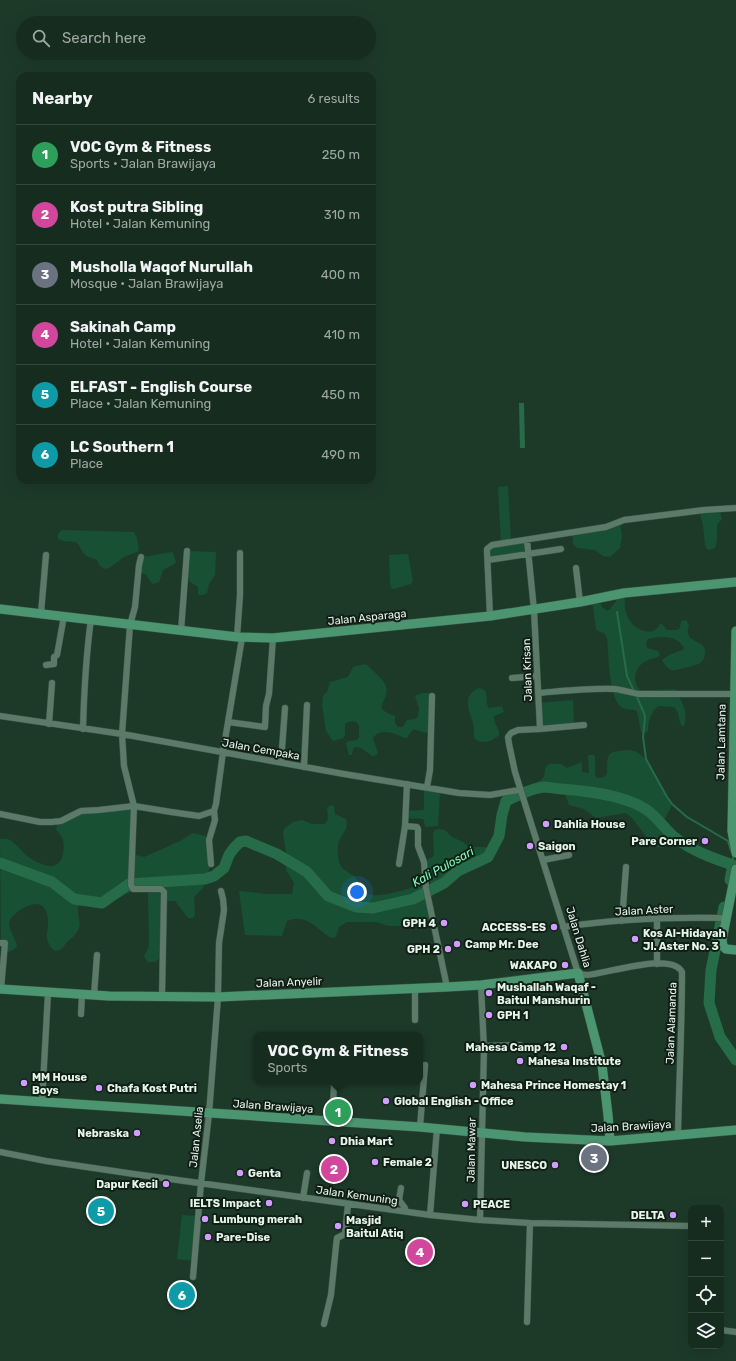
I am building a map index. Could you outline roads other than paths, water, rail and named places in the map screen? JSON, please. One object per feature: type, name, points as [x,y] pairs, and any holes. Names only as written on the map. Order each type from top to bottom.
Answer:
[{"type":"street","points":[[490,616],[488,549],[492,545],[606,527],[624,520],[704,510],[736,508]]},
{"type":"street","name":"Jalan Krisan","points":[[527,540],[534,610],[540,728]]},
{"type":"street","points":[[488,560],[561,549]]},
{"type":"street","points":[[181,631],[187,551]]},
{"type":"street","points":[[211,864],[209,840],[215,820],[214,811],[240,637],[240,553]]},
{"type":"street","points":[[41,613],[46,555]]},
{"type":"street","points":[[141,557],[130,625],[122,734],[124,766],[134,806],[131,883],[133,889],[157,888],[162,889],[164,892],[162,997]]},
{"type":"street","points":[[576,568],[580,602]]},
{"type":"street","name":"Jalan Asparaga","points":[[0,609],[181,631],[240,637],[273,638],[490,616],[580,602],[624,592],[736,582]]},
{"type":"street","points":[[46,665],[54,664],[54,657],[58,655],[64,616]]},
{"type":"street","points":[[83,729],[86,654],[91,620]]},
{"type":"street","name":"Jalan Lamtana","points":[[736,631],[732,832],[736,851]]},
{"type":"street","points":[[228,722],[265,727],[273,638]]},
{"type":"street","points":[[512,678],[537,676]]},
{"type":"street","points":[[49,724],[52,683]]},
{"type":"street","points":[[538,693],[614,689],[639,694],[734,694]]},
{"type":"street","points":[[427,787],[430,770],[432,696]]},
{"type":"street","points":[[304,767],[307,706]]},
{"type":"street","points":[[281,762],[285,708]]},
{"type":"street","name":"Jalan Cempaka","points":[[0,716],[122,734],[304,767],[478,795],[521,794]]},
{"type":"street","points":[[521,794],[508,744],[508,737],[511,733],[518,730],[584,724]]},
{"type":"street","points":[[399,864],[405,826],[407,784]]},
{"type":"street","name":"Jalan Dahlia","points":[[521,794],[578,973],[602,1065],[610,1141]]},
{"type":"street","points":[[0,814],[40,822],[52,822],[61,821],[81,811],[134,806],[199,816],[214,811]]},
{"type":"street","points":[[405,826],[417,827],[418,829],[418,846],[424,862],[426,888],[447,987]]},
{"type":"street","points":[[543,860],[569,855]]},
{"type":"street","points":[[622,921],[626,867]]},
{"type":"street","points":[[734,950],[726,949],[723,946],[721,918],[736,870]]},
{"type":"street","name":"Jalan Aselia","points":[[193,1276],[209,1114],[218,997],[219,944],[224,910],[221,890]]},
{"type":"street","name":"Jalan Aster","points":[[563,927],[595,922],[721,918]]},
{"type":"street","points":[[657,919],[657,964]]},
{"type":"street","points":[[0,942],[5,943],[0,989]]},
{"type":"street","points":[[94,995],[97,955]]},
{"type":"street","name":"Jalan Alamanda","points":[[578,973],[586,976],[657,964],[669,964],[676,966],[682,972],[682,1025],[678,1136]]},
{"type":"street","name":"Jalan Anyelir","points":[[0,989],[94,995],[218,997],[481,985],[578,973]]},
{"type":"street","name":"Jalan Mawar","points":[[480,1220],[484,1046],[481,985]]},
{"type":"street","points":[[414,1020],[415,989]]},
{"type":"street","points":[[42,1102],[48,993]]},
{"type":"street","points":[[81,1014],[82,994]]},
{"type":"street","points":[[484,1046],[520,1045]]},
{"type":"street","points":[[420,1127],[425,1064]]},
{"type":"street","points":[[332,1122],[334,1086]]},
{"type":"street","name":"Jalan Brawijaya","points":[[0,1099],[437,1128],[525,1137],[610,1141],[736,1130]]},
{"type":"street","points":[[430,1215],[437,1128]]},
{"type":"street","name":"Jalan Kemuning","points":[[0,1152],[46,1161],[430,1215],[530,1223],[688,1226]]},
{"type":"street","points":[[303,1198],[307,1173]]},
{"type":"street","points":[[400,1188],[399,1200],[405,1208],[405,1211]]},
{"type":"street","points":[[324,1324],[331,1295],[337,1238],[345,1234],[348,1204]]},
{"type":"street","points":[[527,1322],[530,1223]]},
{"type":"street","points":[[724,1330],[736,1332]]},
{"type":"waterway","points":[[617,612],[627,676],[634,691]]},
{"type":"waterway","points":[[636,695],[645,718],[643,737],[646,759],[667,797],[672,804],[687,817],[728,841],[731,851]]},
{"type":"waterway","name":"Kali Pulosari","points":[[0,863],[52,882],[74,899],[102,903],[129,884],[205,879],[214,876],[224,868],[229,855],[234,848],[240,842],[246,841],[277,854],[307,872],[328,896],[356,907],[373,908],[413,899],[444,883],[458,871],[488,857],[499,836],[506,801],[544,787],[583,791],[617,797],[638,805],[651,813],[673,836],[680,841],[709,856],[733,865],[730,880]]},
{"type":"waterway","points":[[733,855],[733,865]]},
{"type":"waterway","name":"Kali Pulosari","points":[[724,907],[711,970],[709,1003],[720,1037],[736,1060]]},
{"type":"place","name":"Dahlia House","points":[[546,824]]},
{"type":"place","name":"Pare Corner","points":[[705,841]]},
{"type":"place","name":"Saigon","points":[[530,846]]},
{"type":"place","name":"GPH 4","points":[[444,923]]},
{"type":"place","name":"ACCESS-ES","points":[[554,927]]},
{"type":"place","name":"Kos Al-Hidayah Jl. Aster No. 3","points":[[635,939]]},
{"type":"place","name":"Camp Mr. Dee","points":[[457,944]]},
{"type":"place","name":"GPH 2","points":[[448,949]]},
{"type":"place","name":"WAKAPO","points":[[565,965]]},
{"type":"place","name":"Mushallah Waqaf - Baitul Manshurin","points":[[489,993]]},
{"type":"place","name":"GPH 1","points":[[489,1015]]},
{"type":"place","name":"Mahesa Camp 12","points":[[564,1047]]},
{"type":"place","name":"Mahesa Institute","points":[[520,1061]]},
{"type":"place","name":"MM House Boys","points":[[24,1083]]},
{"type":"place","name":"Mahesa Prince Homestay 1","points":[[473,1085]]},
{"type":"place","name":"Chafa Kost Putri","points":[[99,1088]]},
{"type":"place","name":"Global English - Office","points":[[386,1101]]},
{"type":"place","name":"VOC Gym & Fitness","points":[[338,1112]]},
{"type":"place","name":"Nebraska","points":[[137,1133]]},
{"type":"place","name":"Dhia Mart","points":[[332,1141]]},
{"type":"place","name":"Musholla Waqof Nurullah","points":[[594,1158]]},
{"type":"place","name":"Female 2","points":[[375,1162]]},
{"type":"place","name":"UNESCO","points":[[555,1165]]},
{"type":"place","name":"Kost putra Sibling","points":[[334,1169]]},
{"type":"place","name":"Genta","points":[[240,1173]]},
{"type":"place","name":"Dapur Kecil","points":[[166,1184]]},
{"type":"place","name":"IELTS Impact","points":[[269,1203]]},
{"type":"place","name":"PEACE","points":[[465,1204]]},
{"type":"place","name":"ELFAST - English Course","points":[[101,1211]]},
{"type":"place","name":"DELTA","points":[[673,1215]]},
{"type":"place","name":"Lumbung merah","points":[[205,1219]]},
{"type":"place","name":"Masjid Baitul Atiq","points":[[338,1226]]},
{"type":"place","name":"Pare-Dise","points":[[208,1237]]},
{"type":"place","name":"Sakinah Camp","points":[[420,1252]]},
{"type":"place","name":"LC Southern 1","points":[[182,1295]]}]
